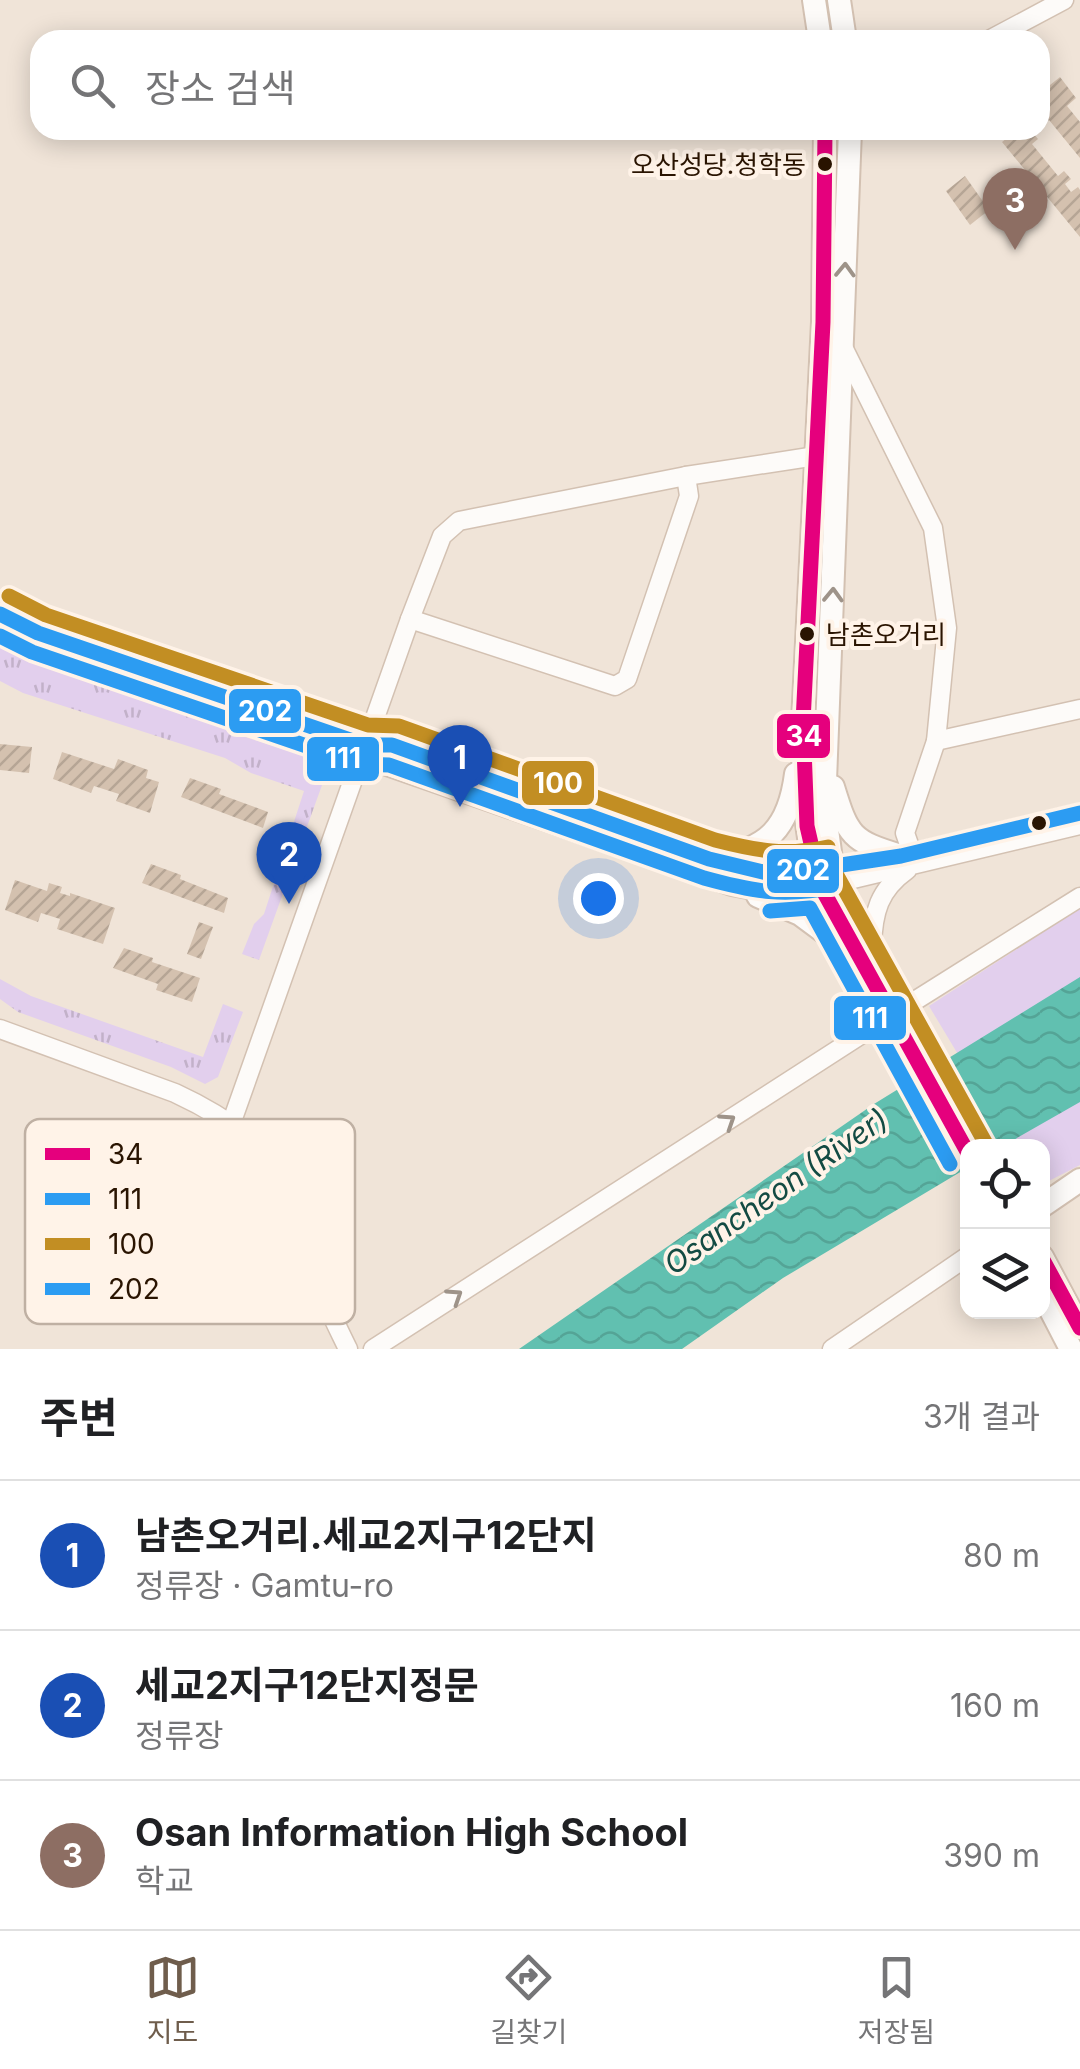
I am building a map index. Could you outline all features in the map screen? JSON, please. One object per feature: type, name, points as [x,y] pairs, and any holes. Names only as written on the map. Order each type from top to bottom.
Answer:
[{"type":"main road","points":[[814,0],[818,30]]},
{"type":"main road","points":[[839,0],[844,30]]},
{"type":"main road","points":[[825,140],[823,322],[803,782],[826,877],[961,1139]]},
{"type":"main road","points":[[826,877],[824,807],[850,140]]},
{"type":"main road","points":[[0,614],[38,633],[366,745],[392,745],[709,859],[775,875],[826,877]]},
{"type":"main road","points":[[709,859],[733,855],[761,843],[784,824],[794,791],[803,722]]},
{"type":"main road","points":[[366,745],[387,764],[732,884],[800,914],[865,952]]},
{"type":"main road","points":[[826,745],[830,778],[844,826],[864,845],[907,859]]},
{"type":"main road","points":[[732,884],[774,892],[826,877]]},
{"type":"main road","points":[[901,1018],[979,1139]]},
{"type":"main road","points":[[1050,1201],[1080,1180]]},
{"type":"main road","points":[[1050,1272],[1080,1328]]},
{"type":"main road","points":[[1050,1308],[1071,1349]]},
{"type":"street","points":[[1008,30],[1064,0]]},
{"type":"street","points":[[842,346],[933,528],[947,628],[936,742],[905,833],[907,859]]},
{"type":"street","points":[[234,1119],[442,536],[460,521],[686,476],[816,456]]},
{"type":"street","points":[[410,619],[615,686],[628,679],[689,496],[686,476]]},
{"type":"street","points":[[936,742],[1080,709]]},
{"type":"street","points":[[865,952],[883,892],[907,859],[1080,813]]},
{"type":"street","points":[[826,877],[1080,825]]},
{"type":"street","points":[[372,1349],[901,1018],[1080,897]]},
{"type":"street","points":[[0,1028],[175,1093],[223,1119]]},
{"type":"street","points":[[832,1349],[857,1342],[960,1262]]},
{"type":"street","points":[[336,1324],[348,1349]]},
{"type":"green space","points":[[0,642],[41,662],[221,718],[239,735],[318,760],[326,774],[259,960],[242,954],[254,924],[264,914],[304,791],[251,773],[225,758],[23,693],[0,681]]},
{"type":"green space","points":[[1080,908],[1080,1165],[1050,1180],[1050,1139],[1009,1139],[929,1006]]},
{"type":"green space","points":[[0,979],[31,996],[203,1057],[223,1004],[243,1012],[218,1077],[205,1084],[171,1067],[18,1012],[0,999]]},
{"type":"water","name":"Osancheon (River)","points":[[1080,977],[1080,1102],[1015,1139],[960,1139],[960,1172],[783,1278],[682,1349],[519,1349],[874,1104]]},
{"type":"building","points":[[1060,77],[1076,98],[1067,106],[1080,122],[1080,158],[1050,121],[1050,85]]},
{"type":"building","points":[[1037,140],[1032,144],[1058,176],[1064,171],[1071,179],[1065,184],[1071,192],[1078,187],[1080,237],[1002,142]]},
{"type":"building","points":[[965,176],[989,210],[970,225],[946,191]]},
{"type":"building","points":[[0,744],[32,747],[29,773],[0,770]]},
{"type":"building","points":[[62,752],[114,769],[118,759],[148,770],[146,778],[159,782],[150,813],[116,801],[119,794],[94,786],[91,793],[53,779]]},
{"type":"building","points":[[190,778],[221,789],[219,794],[268,812],[263,828],[181,797]]},
{"type":"building","points":[[151,864],[228,898],[224,913],[142,883]]},
{"type":"building","points":[[15,880],[47,891],[49,883],[62,887],[60,893],[115,908],[103,944],[57,929],[60,919],[41,913],[38,922],[5,910]]},
{"type":"building","points":[[199,922],[213,927],[201,959],[187,954]]},
{"type":"building","points":[[124,948],[200,978],[192,1002],[156,990],[158,984],[113,968]]},
{"type":"transit line","name":"34","points":[[825,140],[823,322],[803,722],[807,826],[821,887],[960,1139]]},
{"type":"transit line","name":"100","points":[[9,596],[46,615],[368,725],[399,726],[715,840],[771,851],[828,847]]},
{"type":"transit line","name":"202","points":[[0,614],[38,633],[365,745],[392,745],[709,859],[775,875],[901,856],[1080,813]]},
{"type":"transit line","name":"111","points":[[0,636],[32,652],[359,764],[389,765],[704,878],[769,892],[836,887]]},
{"type":"transit line","name":"100","points":[[766,871],[821,867],[836,874],[983,1139]]},
{"type":"transit line","name":"111","points":[[770,911],[810,908],[950,1164]]},
{"type":"transit line","name":"34","points":[[1050,1273],[1080,1328]]},
{"type":"place","name":"오산성당.청학동","points":[[825,164]]},
{"type":"place","name":"Osan Information High School","points":[[1015,250]]},
{"type":"place","name":"남촌오거리","points":[[807,634]]},
{"type":"place","name":"남촌오거리.세교2지구12단지","points":[[460,807]]},
{"type":"place","name":"세교2지구12단지정문","points":[[289,904]]}]
